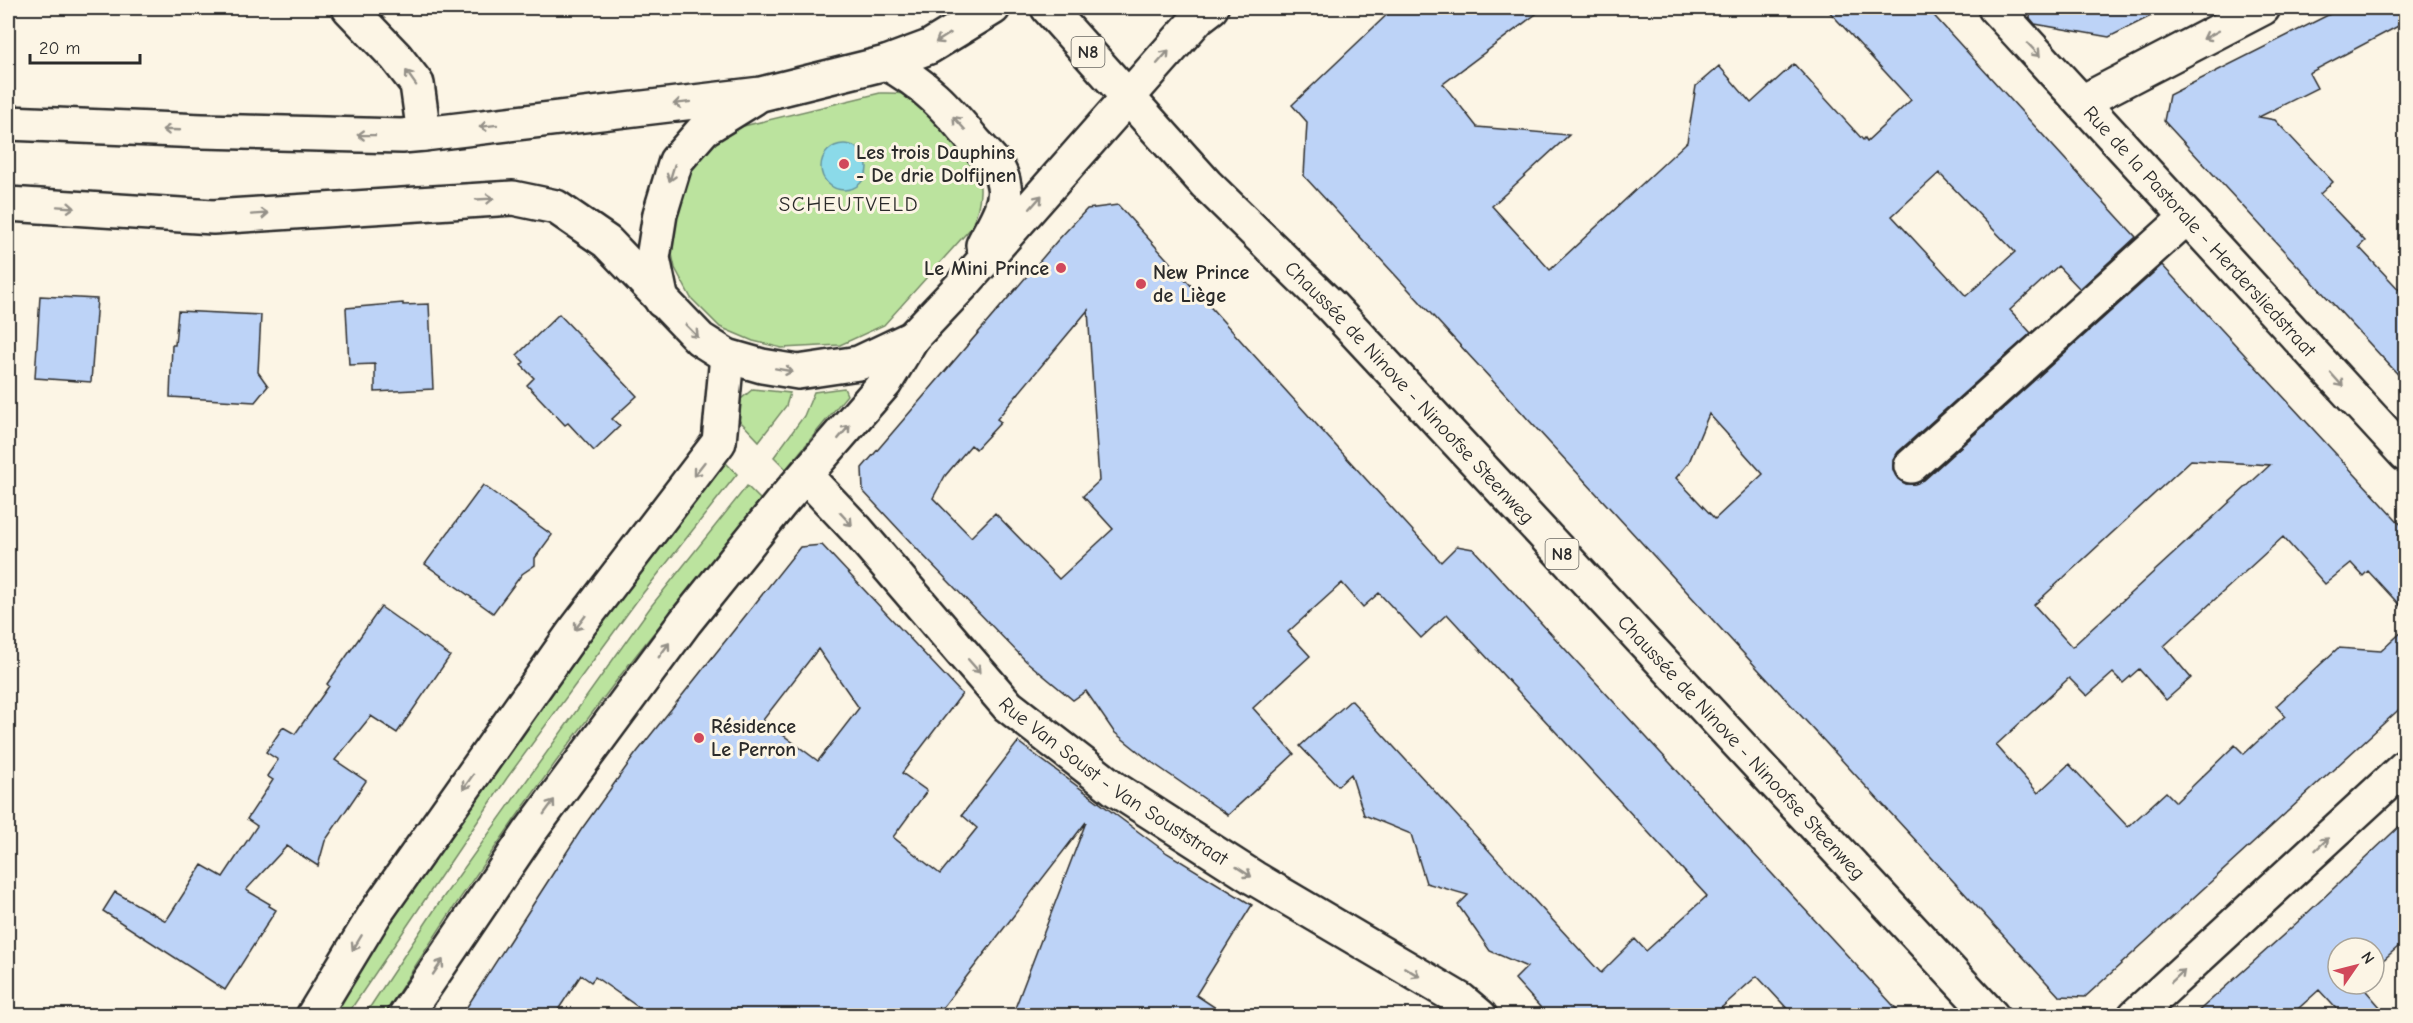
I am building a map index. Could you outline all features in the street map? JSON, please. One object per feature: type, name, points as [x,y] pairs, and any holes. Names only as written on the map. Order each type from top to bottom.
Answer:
[{"type":"main road","points":[[349,8],[396,57],[417,84],[424,134]]},
{"type":"main road","points":[[8,123],[214,132],[402,136],[424,134],[761,94],[886,63],[929,47],[993,8]]},
{"type":"main road","name":"Chaussée de Ninove - Ninoofse Steenweg","points":[[1048,8],[1236,216],[1347,324],[1992,1016]]},
{"type":"main road","points":[[405,1016],[529,833],[678,632],[780,504],[885,383],[912,338],[965,282],[1198,18],[1210,8]]},
{"type":"main road","name":"Rue de la Pastorale - Herdersliedstraat","points":[[1995,8],[2406,455]]},
{"type":"main road","points":[[2082,102],[2263,8]]},
{"type":"main road","points":[[886,63],[909,75],[934,95],[999,166],[1005,188],[1003,203],[965,282]]},
{"type":"main road","points":[[662,301],[653,258],[660,214],[676,160],[704,129],[761,94]]},
{"type":"main road","points":[[8,204],[213,217],[513,198],[556,207],[607,242],[700,339],[727,356],[762,366],[810,372],[859,363],[912,338]]},
{"type":"main road","points":[[1911,466],[2187,216]]},
{"type":"main road","points":[[313,1016],[375,914],[573,633],[719,442],[727,356]]},
{"type":"main road","name":"Rue Van Soust - Van Souststraat","points":[[806,476],[856,529],[1008,706],[1114,789],[1254,878],[1461,1000],[1480,1016]]},
{"type":"main road","points":[[2135,1016],[2406,766]]},
{"type":"green space","points":[[880,93],[907,94],[917,97],[930,108],[964,148],[977,171],[980,183],[977,211],[971,228],[884,325],[840,345],[782,348],[753,341],[720,327],[691,298],[675,268],[670,245],[685,174],[704,145],[727,130]]},
{"type":"green space","points":[[844,388],[847,395],[786,469],[774,457],[804,416],[814,392]]},
{"type":"green space","points":[[753,389],[790,393],[786,406],[759,441],[739,420],[741,399]]},
{"type":"green space","points":[[724,461],[737,474],[636,602],[507,778],[347,1015],[325,1016],[544,694]]},
{"type":"green space","points":[[747,486],[762,501],[652,635],[556,762],[467,887],[384,1015],[364,1016],[437,906],[652,605]]},
{"type":"water","name":"Les trois Dauphins - De drie Dolfijnen","points":[[844,144],[853,145],[861,150],[866,158],[866,176],[861,184],[853,189],[844,190],[835,189],[827,184],[822,176],[821,167],[822,158],[827,150],[835,145]]},
{"type":"building","points":[[1394,8],[1544,8],[1443,84],[1477,127],[1569,135],[1492,206],[1550,270],[1687,142],[1696,86],[1719,66],[1751,103],[1794,64],[1863,140],[1865,138],[1867,141],[1911,100],[1826,8],[1927,8],[2136,237],[2080,289],[2058,266],[2010,310],[2031,333],[1898,452],[1893,460],[1893,469],[1898,479],[1906,484],[1924,480],[2162,265],[2406,530],[2406,612],[2368,571],[2363,576],[2351,563],[2325,584],[2283,537],[2164,646],[2191,678],[2166,700],[2139,669],[2123,683],[2113,673],[2087,696],[2069,678],[1996,745],[2038,793],[2069,764],[2128,827],[2166,792],[2176,802],[2235,745],[2244,754],[2285,716],[2276,706],[2338,648],[2381,651],[2406,628],[2406,703],[2085,997],[2059,996],[1304,176],[1307,122],[1292,105]],"holes":[[[1939,173],[2015,252],[1966,296],[1892,216]],[[1709,414],[1763,474],[1715,519],[1676,478],[1689,462]],[[2191,460],[2270,465],[2072,647],[2034,605]]]},
{"type":"building","points":[[2031,8],[2167,8],[2109,37],[2035,24],[2030,18]]},
{"type":"building","points":[[2342,8],[2406,8],[2406,22],[2309,73],[2317,88],[2259,117],[2275,120],[2333,182],[2320,194],[2365,241],[2359,247],[2406,297],[2406,383],[2164,121],[2169,95]]},
{"type":"building","points":[[1118,205],[1441,562],[1457,546],[1473,549],[1903,1016],[1794,1016],[1757,976],[1712,1016],[1548,1016],[1515,979],[1527,967],[1490,951],[1458,905],[1468,895],[1426,883],[1411,834],[1364,815],[1351,774],[1338,786],[1300,746],[1351,700],[1601,973],[1635,939],[1646,951],[1707,896],[1447,614],[1421,638],[1379,593],[1363,607],[1342,583],[1288,632],[1310,656],[1253,708],[1294,754],[1228,815],[1150,761],[1114,732],[1086,691],[1073,700],[1026,661],[863,491],[862,468],[1087,209]],"holes":[[[1088,310],[1099,481],[1083,496],[1113,529],[1059,579],[995,513],[971,537],[933,498],[945,476],[971,445],[976,449],[1001,422],[997,419]]]},
{"type":"building","points":[[40,296],[97,299],[91,382],[35,378]]},
{"type":"building","points":[[403,303],[403,305],[429,304],[433,389],[375,392],[375,364],[349,365],[346,308]]},
{"type":"building","points":[[178,311],[261,315],[258,372],[268,386],[255,402],[170,397],[172,345],[175,345]]},
{"type":"building","points":[[559,314],[637,396],[612,419],[620,426],[594,451],[568,423],[565,425],[527,385],[534,378],[521,365],[524,362],[517,355]]},
{"type":"building","points":[[483,485],[552,535],[535,558],[535,565],[522,574],[493,613],[425,564]]},
{"type":"building","points":[[822,545],[962,694],[902,773],[927,791],[893,837],[940,874],[977,828],[962,815],[1018,742],[1167,853],[1252,905],[1196,995],[1228,1016],[1012,1016],[1086,822],[943,1007],[936,1008],[930,1016],[651,1016],[595,977],[591,982],[581,975],[554,1016],[461,1016],[581,830],[634,756],[800,547]],"holes":[[[818,649],[859,708],[818,761],[763,720]]]},
{"type":"building","points":[[381,607],[450,656],[397,733],[371,716],[335,760],[366,781],[325,841],[318,866],[287,846],[246,890],[276,910],[225,990],[103,911],[115,892],[166,921],[202,865],[223,877],[257,826],[247,819],[273,780],[267,776],[278,760],[266,752],[283,727],[295,734]]},
{"type":"building","points":[[2406,820],[2406,940],[2386,958],[2386,936],[2326,936],[2326,996],[2370,996],[2388,1016],[2343,1016],[2319,990],[2290,1016],[2193,1016]]},
{"type":"place","name":"Les trois Dauphins - De drie Dolfijnen","points":[[844,164]]},
{"type":"place","name":"Le Mini Prince","points":[[1061,268]]},
{"type":"place","name":"New Prince de Liège","points":[[1141,284]]},
{"type":"place","name":"Résidence Le Perron","points":[[699,738]]},
{"type":"district","name":"SCHEUTVELD","points":[[849,204]]}]
